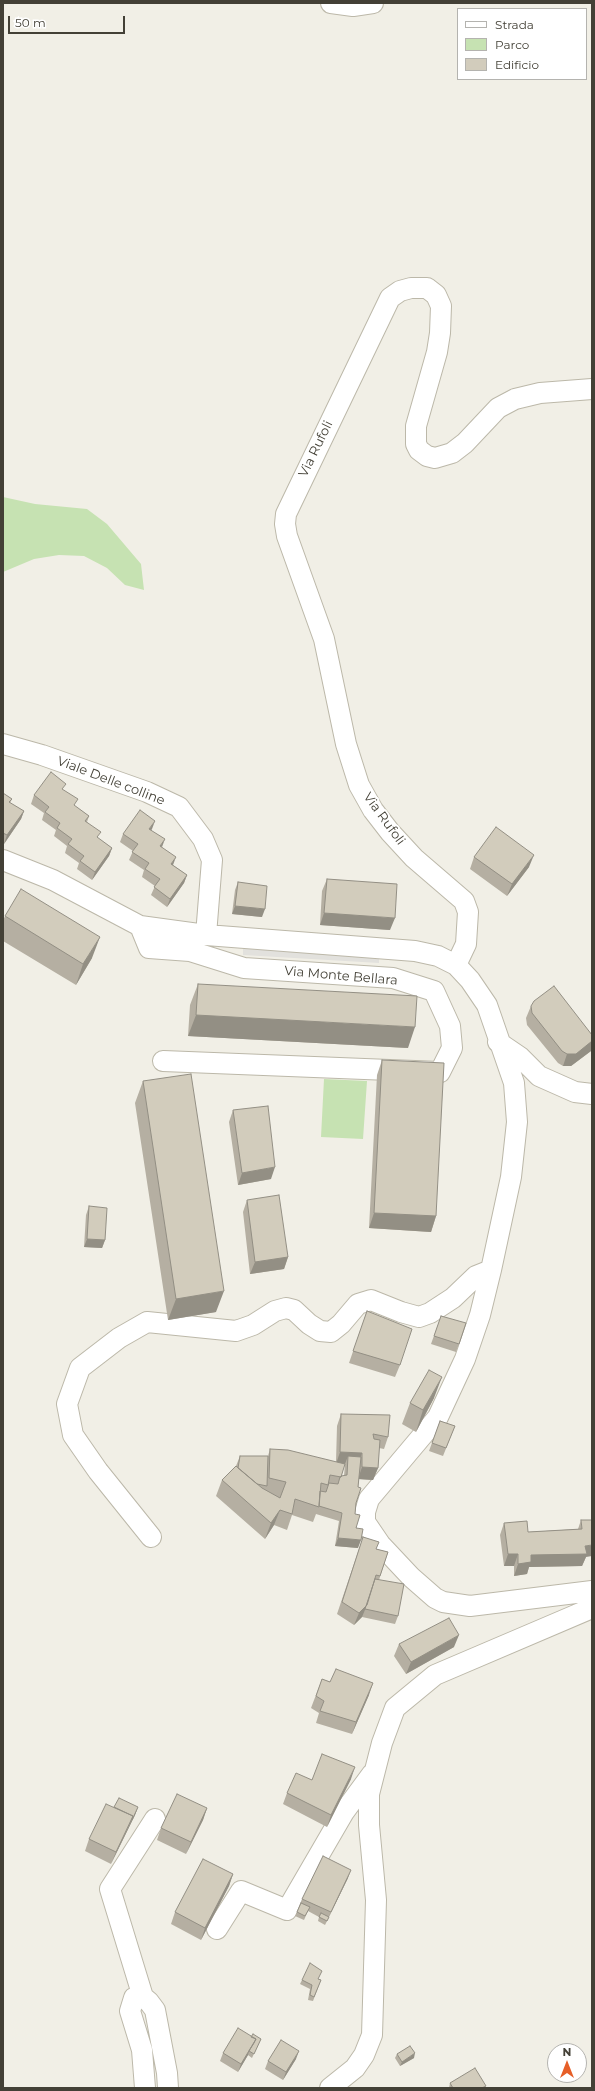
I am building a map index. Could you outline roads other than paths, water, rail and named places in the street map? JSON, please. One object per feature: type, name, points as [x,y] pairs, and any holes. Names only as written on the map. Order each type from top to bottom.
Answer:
[{"type":"street","points":[[331,3],[353,6],[373,3]]},
{"type":"street","name":"Via Rufoli","points":[[456,965],[466,944],[468,912],[464,901],[414,858],[390,832],[373,810],[359,785],[346,744],[324,639],[287,536],[285,524],[286,514],[390,298],[400,291],[411,288],[427,288],[436,295],[442,306],[437,352],[416,426],[416,444],[419,450],[427,456],[435,458],[452,453],[465,443],[498,408],[515,399],[540,392],[592,389]]},
{"type":"street","name":"Viale Delle colline","points":[[3,744],[42,755],[148,792],[179,807],[203,839],[212,860],[206,935]]},
{"type":"street","points":[[3,860],[53,880],[140,926],[206,935],[415,951],[438,956],[456,965],[470,980],[487,1005],[498,1042],[514,1083],[517,1122],[511,1177],[491,1270],[477,1323],[465,1359],[438,1417],[369,1500],[365,1512],[366,1522],[380,1544],[435,1598],[443,1602],[470,1606],[592,1591]]},
{"type":"street","name":"Via Monte Bellara","points":[[140,926],[149,948],[190,951],[244,968],[393,978],[434,991],[450,1026],[452,1048],[440,1072],[164,1061]]},
{"type":"street","points":[[498,1042],[520,1057],[539,1076],[575,1092],[592,1094]]},
{"type":"street","points":[[151,1537],[98,1471],[73,1435],[67,1404],[80,1368],[119,1338],[147,1322],[236,1331],[253,1325],[275,1311],[286,1308],[294,1310],[309,1324],[320,1331],[331,1332],[341,1324],[358,1304],[371,1300],[401,1312],[419,1317],[430,1313],[453,1298],[476,1276],[491,1270]]},
{"type":"street","points":[[330,2088],[355,2068],[364,2055],[372,2035],[376,1900],[369,1825],[369,1794],[382,1742],[395,1708],[435,1675],[592,1608]]},
{"type":"street","points":[[217,1929],[241,1891],[287,1910],[344,1812],[376,1769]]},
{"type":"street","points":[[143,1998],[110,1888],[155,1819]]},
{"type":"street","points":[[145,2088],[142,2050],[130,2011],[134,1998],[143,1998],[150,2002],[155,2010],[167,2073],[168,2088]]}]
